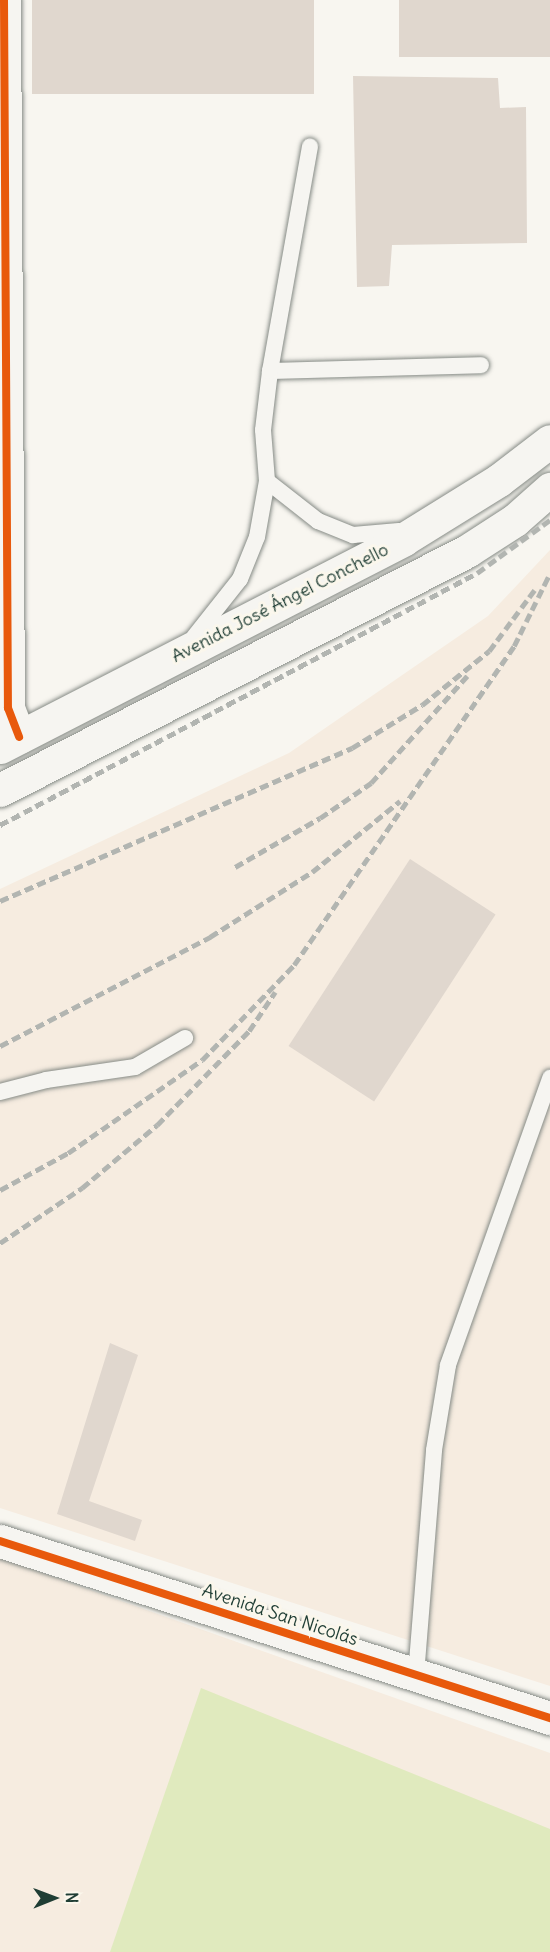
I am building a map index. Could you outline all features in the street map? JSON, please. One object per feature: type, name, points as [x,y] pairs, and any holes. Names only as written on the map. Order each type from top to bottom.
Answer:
[{"type":"street","points":[[4,0],[7,725]]},
{"type":"street","name":"Avenida José Ángel Conchello","points":[[7,725],[177,656],[428,525],[499,480],[550,441]]},
{"type":"street","points":[[0,789],[466,551],[515,520],[550,489]]},
{"type":"street","name":"Avenida San Nicolás","points":[[0,1541],[550,1718]]},
{"type":"lane","points":[[177,656],[240,579],[257,537],[267,481],[263,430],[270,371],[310,147]]},
{"type":"lane","points":[[270,371],[481,365]]},
{"type":"lane","points":[[267,481],[318,521],[353,535],[384,534],[428,525]]},
{"type":"lane","points":[[0,1092],[46,1080],[135,1067],[185,1038]]},
{"type":"lane","points":[[416,1675],[434,1450],[448,1365],[550,1078]]},
{"type":"shaded area","points":[[550,550],[550,1686],[0,1508],[0,889],[289,753],[488,616]]},
{"type":"shaded area","points":[[0,1558],[550,1753],[550,1952],[0,1952]]},
{"type":"green space","points":[[201,1688],[550,1829],[550,1952],[110,1952]]},
{"type":"building","points":[[32,0],[314,0],[314,94],[32,94]]},
{"type":"building","points":[[399,0],[550,0],[550,57],[399,57]]},
{"type":"building","points":[[353,76],[498,78],[500,108],[526,107],[527,243],[392,245],[389,286],[357,287]]},
{"type":"building","points":[[410,859],[496,915],[374,1102],[289,1046]]},
{"type":"building","points":[[110,1343],[138,1355],[89,1501],[142,1520],[135,1541],[57,1514]]},
{"type":"railway","points":[[0,825],[477,573],[550,520]]},
{"type":"railway","points":[[0,1190],[68,1153],[202,1060],[294,965],[514,646],[550,573]]},
{"type":"railway","points":[[0,901],[352,748],[422,705],[489,651],[536,588]]},
{"type":"railway","points":[[235,867],[320,818],[371,783],[467,676]]},
{"type":"railway","points":[[0,1046],[210,937],[312,872],[400,801]]},
{"type":"railway","points":[[0,1243],[82,1188],[157,1125],[249,1031],[275,992]]},
{"type":"cycle path","points":[[4,0],[8,708],[19,737]]},
{"type":"cycle path","points":[[0,1541],[550,1718]]}]
